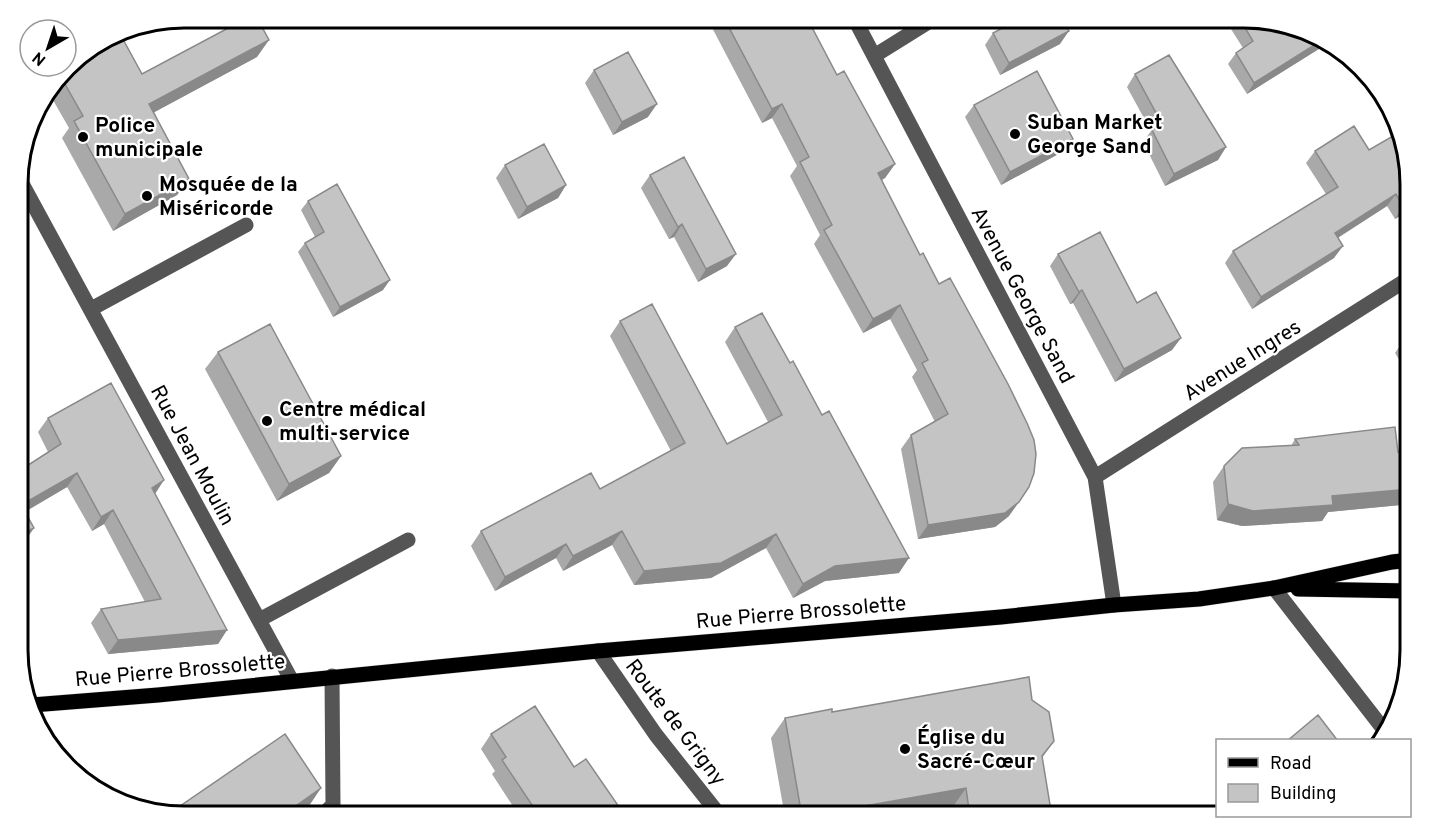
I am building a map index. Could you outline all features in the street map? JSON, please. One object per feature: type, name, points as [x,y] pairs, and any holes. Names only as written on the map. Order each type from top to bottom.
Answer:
[{"type":"main road","name":"Rue Pierre Brossolette","points":[[38,704],[598,651],[1199,599],[1274,588],[1400,561]]},
{"type":"main road","name":"Rue Pierre Brossolette","points":[[1274,588],[1400,591]]},
{"type":"street","name":"Avenue George Sand","points":[[859,28],[1095,477],[1114,605]]},
{"type":"street","points":[[874,56],[918,28]]},
{"type":"street","name":"Rue Jean Moulin","points":[[28,194],[292,681]]},
{"type":"street","points":[[91,309],[246,225]]},
{"type":"street","name":"Avenue Ingres","points":[[1095,477],[1400,284]]},
{"type":"street","points":[[259,620],[408,540]]},
{"type":"street","points":[[1274,588],[1381,726]]},
{"type":"street","name":"Route de Grigny","points":[[598,651],[656,735],[712,806]]},
{"type":"street","points":[[332,676],[332,806]]},
{"type":"building","points":[[730,28],[812,28],[837,75],[844,71],[895,164],[878,173],[920,255],[923,253],[939,284],[950,278],[1008,384],[1034,440],[1036,454],[1034,473],[1029,487],[1019,502],[1005,513],[928,525],[911,435],[948,414],[922,363],[928,360],[900,305],[873,319],[824,230],[832,225],[800,162],[809,157],[782,104],[772,109]]},
{"type":"building","points":[[1002,28],[1067,28],[1069,31],[1009,63],[993,33]]},
{"type":"building","points":[[1245,28],[1285,34],[1314,45],[1254,83],[1236,53],[1253,41]]},
{"type":"building","points":[[226,29],[263,29],[269,40],[149,104],[189,179],[125,214],[74,121],[83,116],[65,84],[71,78],[78,78],[78,71],[98,55],[124,41],[142,74]]},
{"type":"building","points":[[628,52],[657,104],[622,122],[594,70]]},
{"type":"building","points":[[1169,55],[1226,147],[1174,174],[1152,130],[1162,124],[1135,74]]},
{"type":"building","name":"Suban Market George Sand","points":[[1037,71],[1073,139],[1010,172],[974,105]]},
{"type":"building","points":[[1354,126],[1369,150],[1393,136],[1398,154],[1400,201],[1396,194],[1335,233],[1343,246],[1261,297],[1233,251],[1338,187],[1315,151]]},
{"type":"building","points":[[544,144],[566,185],[527,207],[505,165]]},
{"type":"building","points":[[684,157],[736,254],[706,269],[682,224],[678,227],[650,175]]},
{"type":"building","points":[[337,184],[390,280],[340,307],[305,243],[324,232],[308,201]]},
{"type":"building","points":[[1100,232],[1137,303],[1156,292],[1181,338],[1124,369],[1082,290],[1079,292],[1058,254]]},
{"type":"building","points":[[652,304],[727,444],[782,415],[735,327],[762,313],[790,363],[793,361],[822,415],[829,411],[909,558],[835,566],[803,584],[776,534],[721,563],[644,571],[622,531],[573,556],[566,544],[505,577],[481,531],[591,473],[600,489],[685,443],[620,321]]},
{"type":"building","name":"Centre médical multi-service","points":[[270,324],[341,456],[289,484],[218,352]]},
{"type":"building","points":[[111,383],[164,480],[152,488],[227,630],[118,640],[101,609],[161,599],[113,510],[101,517],[77,473],[28,501],[28,465],[61,444],[48,418]]},
{"type":"building","points":[[1395,427],[1398,452],[1400,452],[1400,490],[1332,496],[1333,505],[1253,511],[1228,504],[1224,466],[1242,448],[1299,445],[1295,439]]},
{"type":"building","points":[[28,517],[34,528],[28,531]]},
{"type":"building","name":"Église du Sacré-Cœur","points":[[1029,677],[1032,700],[1049,712],[1054,741],[1042,756],[1050,806],[968,806],[966,788],[864,806],[800,806],[785,718],[832,709],[832,712]]},
{"type":"building","points":[[535,706],[574,767],[586,759],[618,806],[533,806],[502,760],[506,757],[491,734]]},
{"type":"building","points":[[1318,715],[1336,739],[1289,739]]},
{"type":"building","points":[[285,734],[321,788],[296,806],[180,806]]},
{"type":"place","name":"Suban Market George Sand","points":[[1015,134]]},
{"type":"place","name":"Police municipale","points":[[83,137]]},
{"type":"place","name":"Mosquée de la Miséricorde","points":[[147,196]]},
{"type":"place","name":"Centre médical multi-service","points":[[267,421]]},
{"type":"place","name":"Église du Sacré-Cœur","points":[[905,749]]}]
